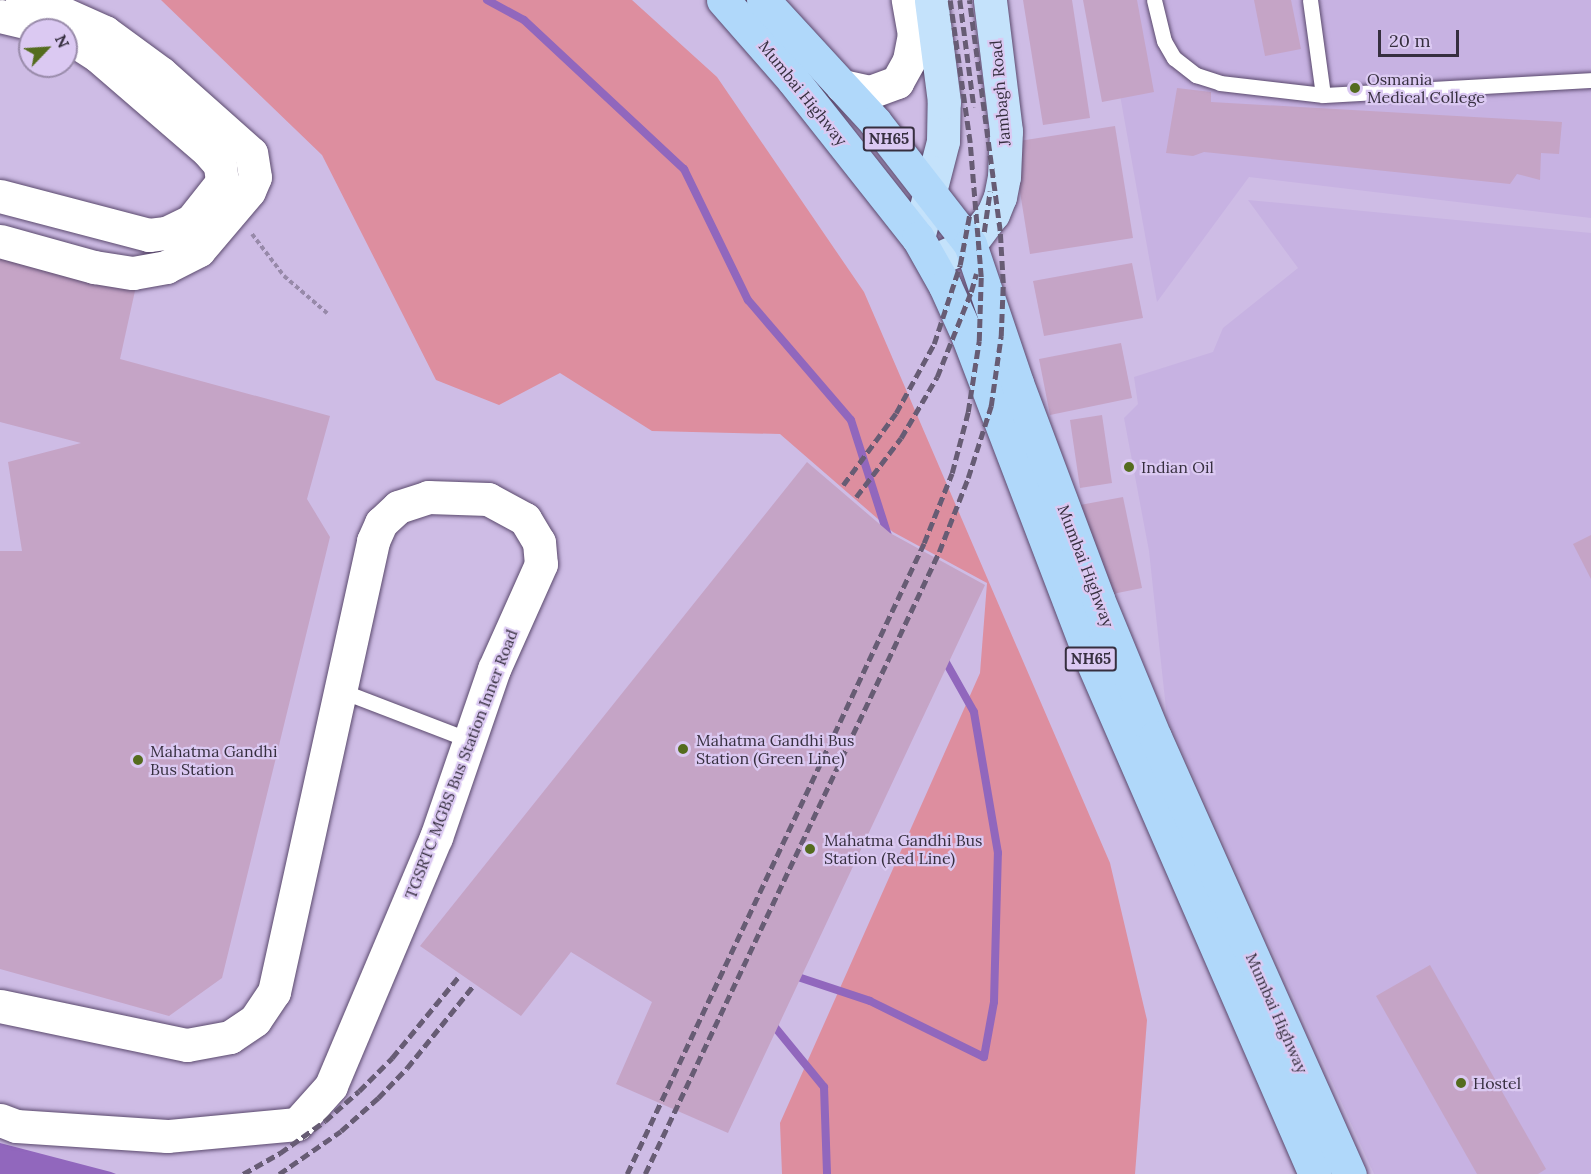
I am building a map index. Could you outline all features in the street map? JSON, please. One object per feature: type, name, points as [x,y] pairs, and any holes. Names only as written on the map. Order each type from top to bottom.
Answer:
[{"type":"highway","name":"Mumbai Highway","points":[[723,0],[793,80],[926,250],[968,337],[1088,652],[1315,1174]]},
{"type":"highway","name":"Mumbai Highway","points":[[762,0],[842,86],[931,191],[970,244],[1017,383],[1098,599],[1155,736],[1350,1174]]},
{"type":"main road","points":[[926,250],[931,191],[943,141],[944,102],[931,0]]},
{"type":"main road","name":"Jambagh Road","points":[[926,250],[970,244],[993,214],[1004,177],[1006,131],[990,0]]},
{"type":"street","points":[[0,241],[94,267],[133,273],[166,267],[199,250],[234,193],[255,177],[251,153],[161,73],[105,32],[60,12],[22,0]]},
{"type":"street","points":[[842,86],[870,92],[897,82],[909,60],[914,35],[908,0]]},
{"type":"street","points":[[0,16],[18,21]]},
{"type":"street","points":[[78,43],[98,56],[208,151],[220,165],[234,193]]},
{"type":"street","points":[[0,196],[149,235],[166,233],[191,221],[207,204],[222,182],[234,193]]},
{"type":"street","name":"TGSRTC MGBS Bus Station Inner Road","points":[[0,1006],[188,1045],[230,1037],[255,1020],[274,992],[339,690],[373,541],[381,523],[398,507],[428,497],[488,499],[525,519],[539,542],[541,564],[494,669],[436,837],[331,1086],[297,1124],[167,1136],[16,1126],[0,1120]]},
{"type":"lane","points":[[1154,0],[1164,41],[1174,58],[1196,75],[1220,82],[1323,94],[1591,80]]},
{"type":"lane","points":[[1310,0],[1323,94]]},
{"type":"lane","points":[[339,690],[469,740]]},
{"type":"path","points":[[234,193],[261,243],[284,276],[327,313]]},
{"type":"shaded area","points":[[161,0],[632,0],[717,77],[864,292],[1110,863],[1147,1020],[1135,1174],[782,1174],[780,1123],[980,673],[987,583],[893,532],[780,434],[652,431],[560,373],[499,405],[436,380],[322,155]]},
{"type":"shaded area","name":"Osmania Medical College","points":[[1103,0],[1591,0],[1591,218],[1249,177],[1157,302]]},
{"type":"shaded area","points":[[1248,200],[1591,233],[1591,1174],[1374,1174],[1167,718],[1149,551],[1124,418],[1138,404],[1134,377],[1213,352],[1223,328],[1298,268]]},
{"type":"shaded area","points":[[0,1143],[111,1172],[116,1174],[0,1174]]},
{"type":"building","points":[[1023,0],[1072,0],[1090,118],[1043,125]]},
{"type":"building","points":[[1083,0],[1137,0],[1154,92],[1102,102]]},
{"type":"building","points":[[1254,0],[1291,0],[1301,49],[1265,56]]},
{"type":"building","points":[[1177,88],[1211,92],[1211,102],[1562,122],[1559,154],[1541,153],[1540,180],[1517,174],[1510,184],[1204,152],[1193,156],[1166,153]]},
{"type":"building","points":[[1115,126],[1133,238],[1030,254],[1012,142]]},
{"type":"building","name":"Mahatma Gandhi Bus Station","points":[[0,231],[140,268],[120,359],[330,416],[307,499],[330,537],[222,978],[169,1016],[0,969],[0,551],[22,551],[8,462],[81,443],[0,422]]},
{"type":"building","points":[[1132,263],[1143,318],[1044,336],[1033,281]]},
{"type":"building","points":[[1121,343],[1132,398],[1050,415],[1039,359]]},
{"type":"building","points":[[1102,415],[1112,483],[1080,488],[1070,420]]},
{"type":"building","points":[[807,462],[890,533],[985,585],[728,1133],[616,1084],[652,1002],[571,952],[521,1016],[420,946]]},
{"type":"building","points":[[1123,497],[1142,588],[1098,597],[1080,505]]},
{"type":"building","points":[[1591,535],[1591,579],[1573,544]]},
{"type":"building","name":"Hostel","points":[[1430,965],[1546,1169],[1538,1174],[1477,1174],[1376,996]]},
{"type":"waterway","points":[[487,0],[524,20],[684,169],[748,300],[851,420],[889,539]]},
{"type":"waterway","points":[[792,975],[870,1001],[984,1057],[994,1002],[998,853],[974,712],[943,657]]},
{"type":"waterway","points":[[775,1019],[774,1026],[824,1087],[827,1174]]},
{"type":"railway","points":[[627,1174],[924,543],[952,473],[968,412],[979,341],[981,277],[970,143],[950,0]]},
{"type":"railway","points":[[960,0],[974,107]]},
{"type":"railway","points":[[645,1174],[939,552],[968,478],[991,406],[1001,336],[1003,283],[1000,231],[969,0]]},
{"type":"railway","points":[[984,232],[990,191]]},
{"type":"railway","points":[[843,485],[896,413],[934,344],[960,265],[970,212]]},
{"type":"railway","points":[[856,497],[901,438],[937,377],[976,274]]},
{"type":"railway","points":[[243,1174],[280,1153],[325,1121],[359,1091],[392,1058],[460,975]]},
{"type":"railway","points":[[279,1174],[341,1131],[378,1098],[407,1068],[473,986]]},
{"type":"place","name":"Osmania Medical College","points":[[1355,88]]},
{"type":"place","name":"Indian Oil","points":[[1129,467]]},
{"type":"place","name":"Mahatma Gandhi Bus Station (Green Line)","points":[[683,749]]},
{"type":"place","name":"Mahatma Gandhi Bus Station","points":[[138,760]]},
{"type":"place","name":"Mahatma Gandhi Bus Station (Red Line)","points":[[810,849]]},
{"type":"place","name":"Hostel","points":[[1461,1083]]}]
